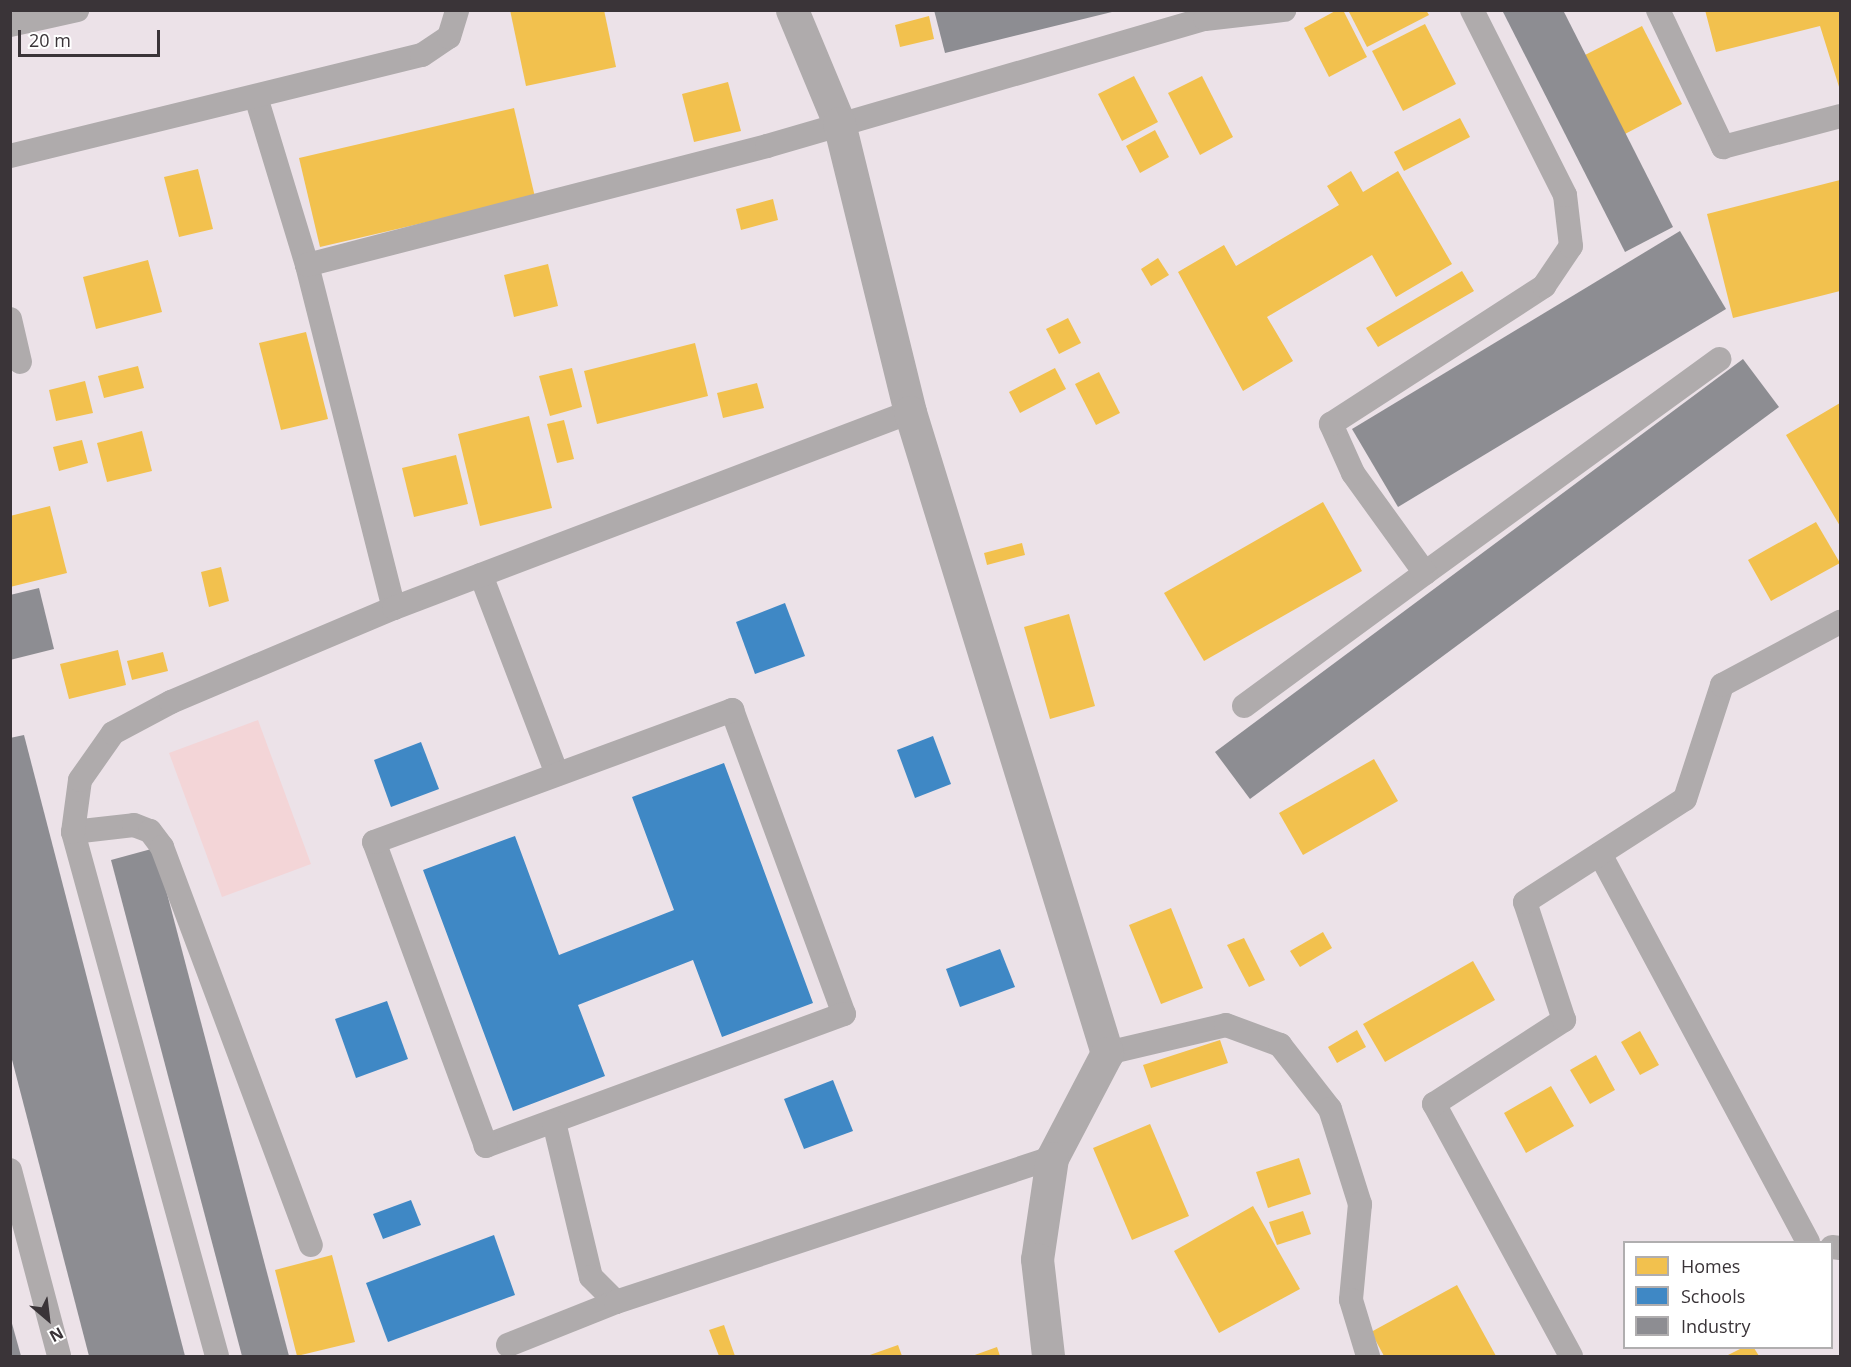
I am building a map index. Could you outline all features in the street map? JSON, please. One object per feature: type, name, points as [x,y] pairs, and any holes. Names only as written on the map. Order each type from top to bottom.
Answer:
[{"type":"street","points":[[792,10],[839,123],[910,412],[1107,1053],[1052,1158],[1037,1259],[1048,1356]]},
{"type":"lane","points":[[10,26],[77,10]]},
{"type":"lane","points":[[10,156],[422,55],[448,38],[456,10]]},
{"type":"lane","points":[[307,265],[839,123],[1204,19],[1284,10]]},
{"type":"lane","points":[[1425,573],[1353,473],[1331,424],[1544,286],[1571,246],[1565,195],[1472,10]]},
{"type":"lane","points":[[1659,10],[1723,147],[1840,117]]},
{"type":"lane","points":[[256,97],[307,265],[394,608]]},
{"type":"lane","points":[[10,319],[20,362]]},
{"type":"lane","points":[[1244,706],[1720,359]]},
{"type":"lane","points":[[218,1356],[73,832],[80,780],[113,733],[171,702],[394,608],[910,412]]},
{"type":"lane","points":[[480,575],[557,774]]},
{"type":"lane","points":[[1571,1356],[1434,1104],[1564,1020],[1525,902],[1686,799],[1722,685],[1840,622]]},
{"type":"lane","points":[[732,710],[844,1014],[486,1146],[374,842],[557,774],[732,710]]},
{"type":"lane","points":[[73,832],[134,825],[150,831],[162,847],[311,1245]]},
{"type":"lane","points":[[1599,854],[1807,1241]]},
{"type":"lane","points":[[1107,1053],[1226,1025],[1280,1045],[1330,1109],[1360,1204],[1351,1300],[1368,1356]]},
{"type":"lane","points":[[554,1122],[591,1278],[616,1302]]},
{"type":"lane","points":[[508,1345],[616,1302],[1052,1158]]},
{"type":"lane","points":[[10,1170],[59,1356]]},
{"type":"shaded area","points":[[258,720],[311,864],[222,897],[169,753]]},
{"type":"building: Homes","points":[[510,10],[604,10],[616,67],[526,86]]},
{"type":"building: Homes","points":[[1337,10],[1343,10],[1367,57],[1329,77],[1304,28]]},
{"type":"building: Homes","points":[[1348,10],[1426,10],[1429,15],[1367,47]]},
{"type":"building: Homes","points":[[1705,10],[1840,10],[1840,90],[1820,26],[1716,52]]},
{"type":"building: Homes","points":[[929,16],[934,39],[900,47],[895,25]]},
{"type":"building: Homes","points":[[1425,24],[1456,84],[1403,111],[1372,51]]},
{"type":"building: Homes","points":[[1642,26],[1682,104],[1625,134],[1585,55]]},
{"type":"building: Homes","points":[[1134,76],[1158,122],[1122,141],[1098,94]]},
{"type":"building: Homes","points":[[1202,76],[1233,137],[1200,155],[1168,93]]},
{"type":"building: Homes","points":[[728,82],[741,131],[694,142],[682,94]]},
{"type":"building: Homes","points":[[514,108],[535,197],[320,247],[299,158]]},
{"type":"building: Homes","points":[[1460,118],[1470,137],[1404,171],[1394,152]]},
{"type":"building: Homes","points":[[1155,130],[1169,157],[1140,173],[1126,146]]},
{"type":"building: Homes","points":[[198,169],[213,229],[179,237],[164,177]]},
{"type":"building: Homes","points":[[1351,171],[1363,192],[1398,171],[1452,264],[1396,297],[1372,255],[1267,317],[1293,361],[1243,391],[1178,272],[1224,245],[1236,266],[1339,205],[1327,186]]},
{"type":"building: Homes","points":[[1840,180],[1840,291],[1733,318],[1707,214]]},
{"type":"building: Homes","points":[[773,199],[778,220],[741,230],[736,209]]},
{"type":"building: Homes","points":[[1158,258],[1169,275],[1151,286],[1141,269]]},
{"type":"building: Homes","points":[[148,260],[162,312],[96,329],[83,277]]},
{"type":"building: Homes","points":[[548,264],[558,306],[514,317],[504,275]]},
{"type":"building: Homes","points":[[1462,271],[1474,291],[1378,347],[1366,328]]},
{"type":"building: Homes","points":[[1068,318],[1081,343],[1059,354],[1046,329]]},
{"type":"building: Homes","points":[[306,332],[328,419],[281,430],[259,343]]},
{"type":"building: Homes","points":[[695,343],[708,396],[597,424],[584,371]]},
{"type":"building: Homes","points":[[138,366],[144,388],[104,398],[98,376]]},
{"type":"building: Homes","points":[[572,368],[582,407],[550,416],[539,376]]},
{"type":"building: Homes","points":[[1055,368],[1066,389],[1020,413],[1009,392]]},
{"type":"building: Homes","points":[[1099,372],[1120,413],[1096,425],[1075,384]]},
{"type":"building: Homes","points":[[85,381],[93,413],[56,421],[49,390]]},
{"type":"building: Homes","points":[[757,383],[764,408],[723,418],[717,393]]},
{"type":"building: Homes","points":[[1840,403],[1840,526],[1786,435]]},
{"type":"building: Homes","points":[[529,416],[552,508],[480,526],[458,434]]},
{"type":"building: Homes","points":[[564,420],[574,459],[557,463],[547,424]]},
{"type":"building: Homes","points":[[142,431],[152,471],[107,482],[97,443]]},
{"type":"building: Homes","points":[[82,440],[88,463],[59,471],[53,447]]},
{"type":"building: Homes","points":[[456,455],[468,504],[414,517],[402,468]]},
{"type":"building: Homes","points":[[1323,502],[1362,571],[1204,661],[1164,593]]},
{"type":"building: Homes","points":[[50,506],[67,573],[10,587],[10,516]]},
{"type":"building: Homes","points":[[1816,522],[1840,563],[1771,601],[1748,560]]},
{"type":"building: Homes","points":[[1022,543],[1025,555],[987,565],[984,553]]},
{"type":"building: Homes","points":[[221,567],[229,601],[209,607],[201,572]]},
{"type":"building: Homes","points":[[1069,614],[1095,706],[1050,719],[1024,627]]},
{"type":"building: Homes","points":[[118,650],[126,685],[69,699],[60,664]]},
{"type":"building: Homes","points":[[163,652],[168,671],[132,680],[127,661]]},
{"type":"building: Homes","points":[[1374,759],[1398,801],[1303,855],[1279,813]]},
{"type":"building: Homes","points":[[1171,908],[1203,988],[1161,1004],[1129,925]]},
{"type":"building: Homes","points":[[1323,932],[1332,948],[1300,967],[1290,951]]},
{"type":"building: Homes","points":[[1244,938],[1265,980],[1249,987],[1227,945]]},
{"type":"building: Homes","points":[[1473,961],[1495,1000],[1385,1062],[1363,1024]]},
{"type":"building: Homes","points":[[1357,1030],[1366,1047],[1337,1063],[1328,1047]]},
{"type":"building: Homes","points":[[1640,1031],[1659,1065],[1640,1075],[1621,1042]]},
{"type":"building: Homes","points":[[1220,1040],[1228,1063],[1151,1088],[1143,1065]]},
{"type":"building: Homes","points":[[1596,1055],[1615,1090],[1590,1104],[1570,1070]]},
{"type":"building: Homes","points":[[1551,1086],[1574,1126],[1526,1153],[1504,1113]]},
{"type":"building: Homes","points":[[1150,1124],[1189,1216],[1132,1240],[1093,1148]]},
{"type":"building: Homes","points":[[1299,1158],[1311,1194],[1268,1208],[1256,1172]]},
{"type":"building: Homes","points":[[1253,1206],[1300,1289],[1219,1333],[1174,1251]]},
{"type":"building: Homes","points":[[1303,1211],[1311,1234],[1277,1245],[1269,1222]]},
{"type":"building: Homes","points":[[332,1255],[355,1342],[297,1356],[275,1270]]},
{"type":"building: Homes","points":[[1457,1285],[1496,1356],[1384,1356],[1371,1332]]},
{"type":"building: Homes","points":[[724,1325],[735,1356],[719,1356],[709,1330]]},
{"type":"building: Homes","points":[[898,1345],[902,1356],[867,1356]]},
{"type":"building: Homes","points":[[997,1347],[1000,1356],[972,1356]]},
{"type":"building: Homes","points":[[1740,1349],[1755,1349],[1759,1356],[1726,1356]]},
{"type":"building: Schools","points":[[785,603],[805,656],[755,674],[736,622]]},
{"type":"building: Schools","points":[[933,736],[951,784],[915,798],[897,750]]},
{"type":"building: Schools","points":[[421,742],[439,789],[391,807],[374,760]]},
{"type":"building: Schools","points":[[724,763],[813,1003],[722,1037],[693,960],[578,1005],[605,1076],[513,1111],[423,870],[515,836],[559,955],[674,910],[632,797]]},
{"type":"building: Schools","points":[[1000,949],[1015,987],[960,1007],[946,969]]},
{"type":"building: Schools","points":[[387,1001],[408,1059],[356,1078],[335,1019]]},
{"type":"building: Schools","points":[[833,1080],[853,1131],[804,1149],[784,1099]]},
{"type":"building: Schools","points":[[411,1200],[421,1225],[383,1239],[373,1214]]},
{"type":"building: Schools","points":[[494,1235],[515,1295],[388,1342],[366,1283]]},
{"type":"building: Industry","points":[[934,10],[1116,10],[1116,11],[945,53]]},
{"type":"building: Industry","points":[[1502,10],[1563,10],[1673,227],[1625,252]]},
{"type":"building: Industry","points":[[1680,231],[1726,309],[1398,507],[1352,429]]},
{"type":"building: Industry","points":[[1743,359],[1779,407],[1250,799],[1215,752]]},
{"type":"building: Industry","points":[[39,588],[54,649],[10,660],[10,595]]},
{"type":"building: Industry","points":[[24,735],[185,1356],[89,1356],[10,1052],[10,738]]},
{"type":"building: Industry","points":[[155,848],[289,1356],[242,1356],[111,860]]},
{"type":"building: Industry","points":[[11,1320],[21,1356],[10,1356]]}]
